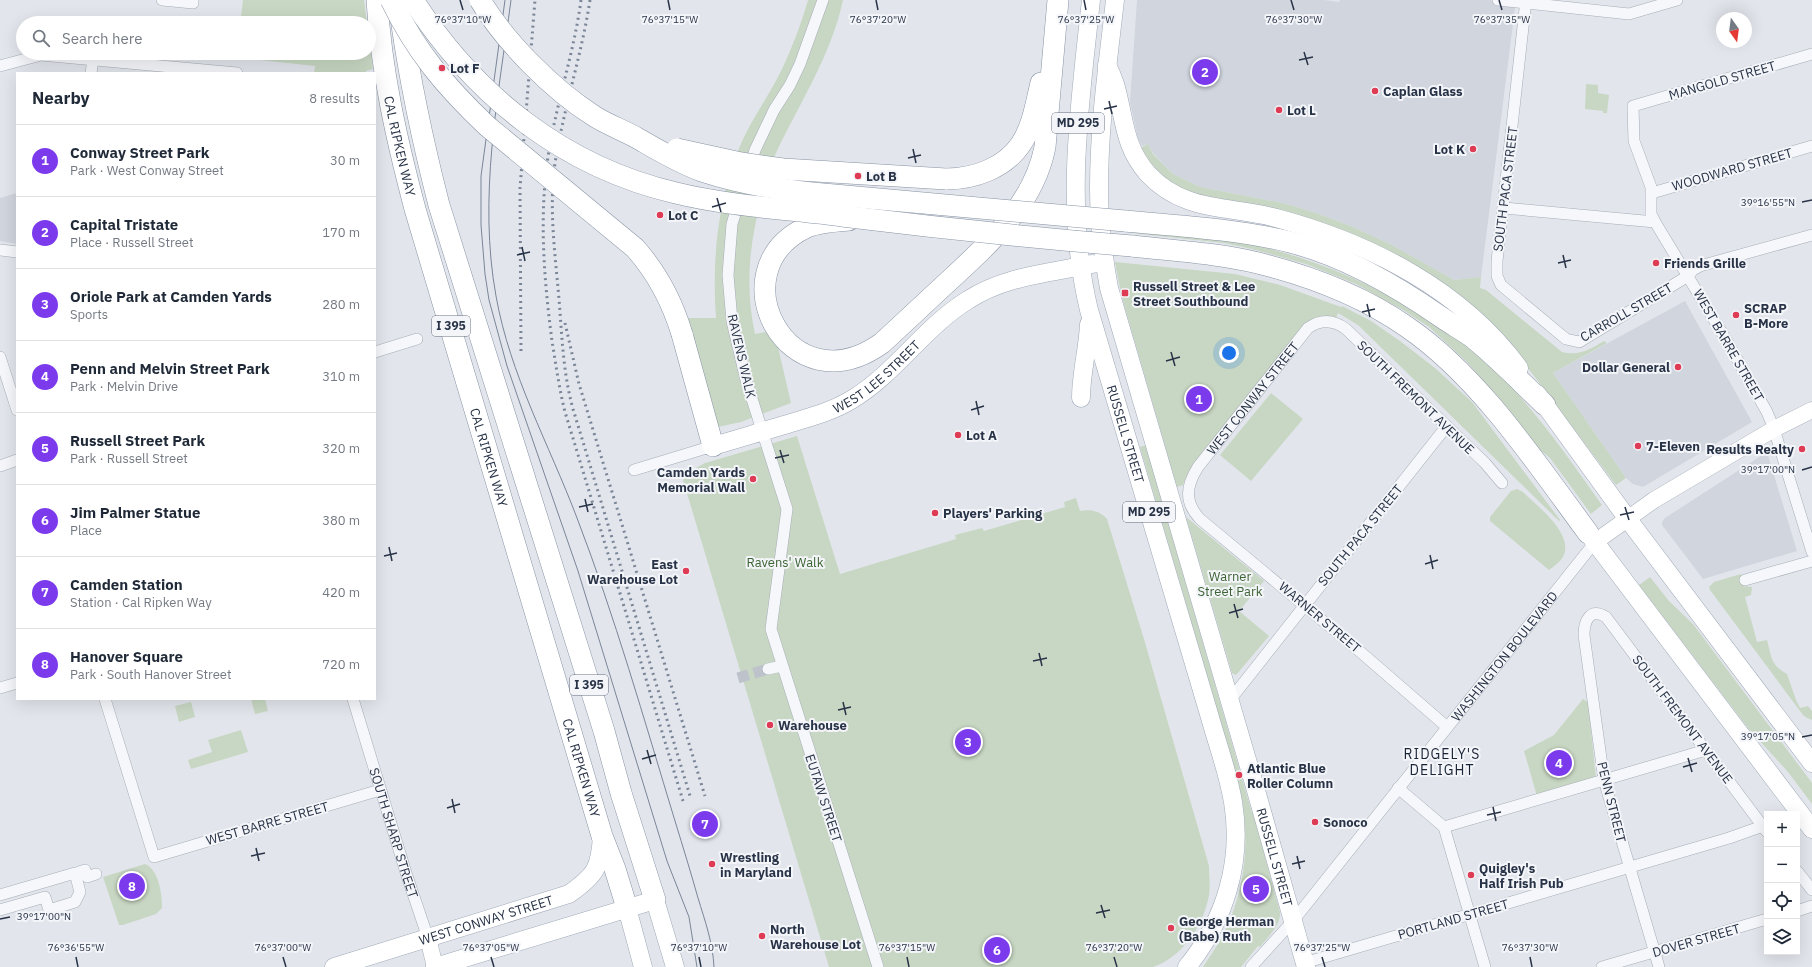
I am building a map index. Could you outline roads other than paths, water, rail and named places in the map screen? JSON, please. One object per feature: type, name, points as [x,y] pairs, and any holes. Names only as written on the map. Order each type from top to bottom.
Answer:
[{"type":"highway","name":"CAL RIPKEN WAY","points":[[377,0],[383,55],[397,136],[415,209],[602,836],[615,869],[626,908]]},
{"type":"highway","points":[[391,0],[406,30],[423,56],[465,105],[487,126],[636,248],[649,263],[669,297],[682,334],[713,446]]},
{"type":"highway","name":"CAL RIPKEN WAY","points":[[399,0],[409,71],[420,129],[432,178],[451,244],[604,731],[621,793],[655,900]]},
{"type":"highway","points":[[413,0],[444,45],[483,87],[529,126],[586,161],[652,187],[700,198],[871,220],[1223,256],[1287,271],[1360,299],[1408,327],[1436,350],[1466,379],[1516,437],[1591,538]]},
{"type":"highway","points":[[480,0],[498,25],[542,75],[594,116],[671,158],[702,171],[762,187],[812,193],[1224,230],[1290,242],[1365,270],[1408,294],[1470,336],[1504,365],[1545,405]]},
{"type":"highway","points":[[871,220],[848,220],[809,226],[796,233],[776,252],[766,276],[766,307],[771,321],[788,345],[813,358],[826,361],[849,360],[871,351],[882,343],[980,252],[1009,222],[1030,191],[1042,163],[1046,147],[1058,3]]},
{"type":"highway","points":[[635,137],[672,148],[741,163],[783,169],[946,180],[968,177],[991,169],[1010,156],[1021,143],[1034,111],[1058,3]]},
{"type":"main road","name":"RUSSELL STREET","points":[[1091,0],[1077,131],[1075,171],[1076,222],[1080,267],[1089,310],[1209,714],[1234,807],[1235,848],[1233,868],[1226,898],[1210,934],[1187,967]]},
{"type":"main road","name":"RUSSELL STREET","points":[[1114,0],[1107,65],[1100,170],[1100,215],[1104,262],[1109,288],[1118,324],[1174,505],[1293,921]]},
{"type":"main road","points":[[1107,65],[1115,84],[1123,124],[1131,149],[1148,174],[1163,187],[1178,197],[1192,203],[1278,218],[1317,230],[1374,253],[1418,276],[1445,294],[1467,312],[1517,366],[1627,518],[1812,763]]},
{"type":"main road","name":"WEST LEE STREET","points":[[713,446],[833,410],[852,400],[869,387],[948,315],[967,300],[985,290],[1012,280],[1104,262]]},
{"type":"main road","points":[[1081,398],[1081,381],[1088,338],[1089,310]]},
{"type":"main road","name":"WASHINGTON BOULEVARD","points":[[1591,538],[1627,518],[1774,429],[1812,410]]},
{"type":"main road","points":[[1591,538],[1812,829]]},
{"type":"main road","name":"WEST CONWAY STREET","points":[[334,967],[569,894],[589,879],[594,872],[599,863],[602,836]]},
{"type":"main road","points":[[435,967],[655,900]]},
{"type":"main road","name":"I 395","points":[[655,900],[675,967]]},
{"type":"main road","name":"I 395","points":[[626,908],[643,967]]},
{"type":"main road","name":"MD 295","points":[[1293,921],[1305,965]]},
{"type":"main road","name":"SOUTH SHARP STREET","points":[[428,938],[435,967]]},
{"type":"street","points":[[162,0],[193,3],[193,0]]},
{"type":"street","name":"RAVENS WALK","points":[[771,629],[787,510],[746,380],[732,321],[728,275],[732,224],[755,150],[774,110],[790,85],[800,64],[823,0]]},
{"type":"street","points":[[1498,0],[1526,1],[1629,14],[1677,0]]},
{"type":"street","name":"SOUTH PACA STREET","points":[[1526,1],[1497,261],[1498,280],[1501,285],[1525,306],[1566,339],[1573,341]]},
{"type":"street","name":"MANGOLD STREET","points":[[1652,193],[1634,141],[1632,106],[1812,54]]},
{"type":"street","points":[[0,66],[22,60]]},
{"type":"street","points":[[92,72],[93,60],[226,72]]},
{"type":"street","name":"WOODWARD STREET","points":[[1652,193],[1812,146]]},
{"type":"street","name":"WEST BARRE STREET","points":[[1652,193],[1650,206],[1651,214],[1655,222],[1767,412],[1774,429],[1812,552]]},
{"type":"street","points":[[1504,208],[1655,222]]},
{"type":"street","name":"CARROLL STREET","points":[[1573,341],[1579,342],[1688,276],[1693,270],[1700,266],[1812,235]]},
{"type":"street","points":[[0,250],[16,252]]},
{"type":"street","name":"SOUTH FREMONT AVENUE","points":[[1325,322],[1334,322],[1346,329],[1485,463],[1502,483]]},
{"type":"street","name":"WEST CONWAY STREET","points":[[1188,485],[1198,467],[1308,328],[1325,322]]},
{"type":"street","points":[[376,352],[417,339]]},
{"type":"street","points":[[0,357],[16,407]]},
{"type":"street","name":"SOUTH PACA STREET","points":[[1230,700],[1446,427]]},
{"type":"street","name":"WEST LEE STREET","points":[[634,470],[713,446]]},
{"type":"street","points":[[0,466],[16,460]]},
{"type":"street","name":"WARNER STREET","points":[[1188,485],[1192,506],[1200,519],[1305,605],[1447,727]]},
{"type":"street","name":"WASHINGTON BOULEVARD","points":[[1252,967],[1293,921],[1447,727],[1591,538]]},
{"type":"street","points":[[1745,580],[1812,561]]},
{"type":"street","name":"SOUTH FREMONT AVENUE","points":[[1595,614],[1601,614],[1606,617],[1764,828]]},
{"type":"street","name":"PENN STREET","points":[[1595,614],[1587,620],[1584,635],[1604,780],[1659,967]]},
{"type":"street","name":"EUTAW STREET","points":[[771,629],[878,967]]},
{"type":"street","points":[[768,669],[782,666]]},
{"type":"street","points":[[0,688],[16,683]]},
{"type":"street","name":"WEST BARRE STREET","points":[[105,700],[154,857],[380,790]]},
{"type":"street","name":"SOUTH SHARP STREET","points":[[352,700],[407,876],[428,938]]},
{"type":"street","points":[[1444,826],[1706,750]]},
{"type":"street","points":[[1398,788],[1444,826],[1485,967]]},
{"type":"street","name":"PORTLAND STREET","points":[[1305,965],[1470,914],[1764,829]]},
{"type":"street","points":[[45,897],[4,909],[2,894],[85,870],[87,877],[96,874]]},
{"type":"street","points":[[41,883],[49,910],[75,902],[80,892],[77,872]]},
{"type":"street","points":[[1800,875],[1812,890]]},
{"type":"street","points":[[1800,910],[1812,906]]},
{"type":"street","name":"DOVER STREET","points":[[1602,967],[1764,920]]},
{"type":"tunnel","points":[[738,678],[768,669]]},
{"type":"tram line","points":[[505,0],[481,176],[481,225],[485,274],[489,300],[507,366],[578,571],[667,861],[689,917],[697,967]]},
{"type":"tram line","points":[[511,0],[496,111],[489,185],[491,259],[502,325],[520,381],[577,518],[617,630],[706,924],[712,949],[714,967]]},
{"type":"railway","points":[[521,351],[520,188],[535,0]]},
{"type":"railway","points":[[581,0],[574,39],[551,137],[545,180],[543,226],[545,272],[552,341],[565,412],[683,801]]},
{"type":"railway","points":[[590,0],[583,39],[560,137],[554,175],[552,210],[553,228],[565,368],[573,409],[691,799]]},
{"type":"railway","points":[[565,323],[579,384],[705,796]]},
{"type":"place","name":"Lot F","points":[[442,68]]},
{"type":"place","name":"Capital Tristate","points":[[1205,72]]},
{"type":"place","name":"Caplan Glass","points":[[1375,91]]},
{"type":"place","name":"Lot L","points":[[1279,110]]},
{"type":"place","name":"Lot K","points":[[1473,149]]},
{"type":"place","name":"Lot B","points":[[858,176]]},
{"type":"place","name":"Lot C","points":[[660,215]]},
{"type":"place","name":"Friends Grille","points":[[1656,263]]},
{"type":"place","name":"Russell Street & Lee Street Southbound","points":[[1125,293]]},
{"type":"place","name":"SCRAP B-More","points":[[1736,315]]},
{"type":"place","name":"Dollar General","points":[[1678,367]]},
{"type":"place","name":"Conway Street Park","points":[[1199,399]]},
{"type":"place","name":"Lot A","points":[[958,435]]},
{"type":"place","name":"7-Eleven","points":[[1638,446]]},
{"type":"place","name":"Results Realty","points":[[1802,449]]},
{"type":"place","name":"Camden Yards Memorial Wall","points":[[753,479]]},
{"type":"place","name":"Players' Parking","points":[[935,513]]},
{"type":"place","name":"East Warehouse Lot","points":[[686,571]]},
{"type":"place","name":"Warehouse","points":[[770,725]]},
{"type":"place","name":"Oriole Park at Camden Yards","points":[[968,742]]},
{"type":"place","name":"Penn and Melvin Street Park","points":[[1559,763]]},
{"type":"place","name":"Atlantic Blue Roller Column","points":[[1239,775]]},
{"type":"place","name":"Sonoco","points":[[1315,822]]},
{"type":"place","name":"Camden Station","points":[[705,824]]},
{"type":"place","name":"Wrestling in Maryland","points":[[712,864]]},
{"type":"place","name":"Quigley's Half Irish Pub","points":[[1471,875]]},
{"type":"place","name":"Hanover Square","points":[[132,886]]},
{"type":"place","name":"Russell Street Park","points":[[1256,889]]},
{"type":"place","name":"George Herman (Babe) Ruth","points":[[1171,928]]},
{"type":"place","name":"North Warehouse Lot","points":[[762,936]]},
{"type":"place","name":"Jim Palmer Statue","points":[[997,950]]},
{"type":"district","name":"RIDGELY'S DELIGHT","points":[[1442,762]]},
{"type":"park label","name":"Ravens' Walk","points":[[785,562]]},
{"type":"park label","name":"Warner Street Park","points":[[1230,584]]}]
